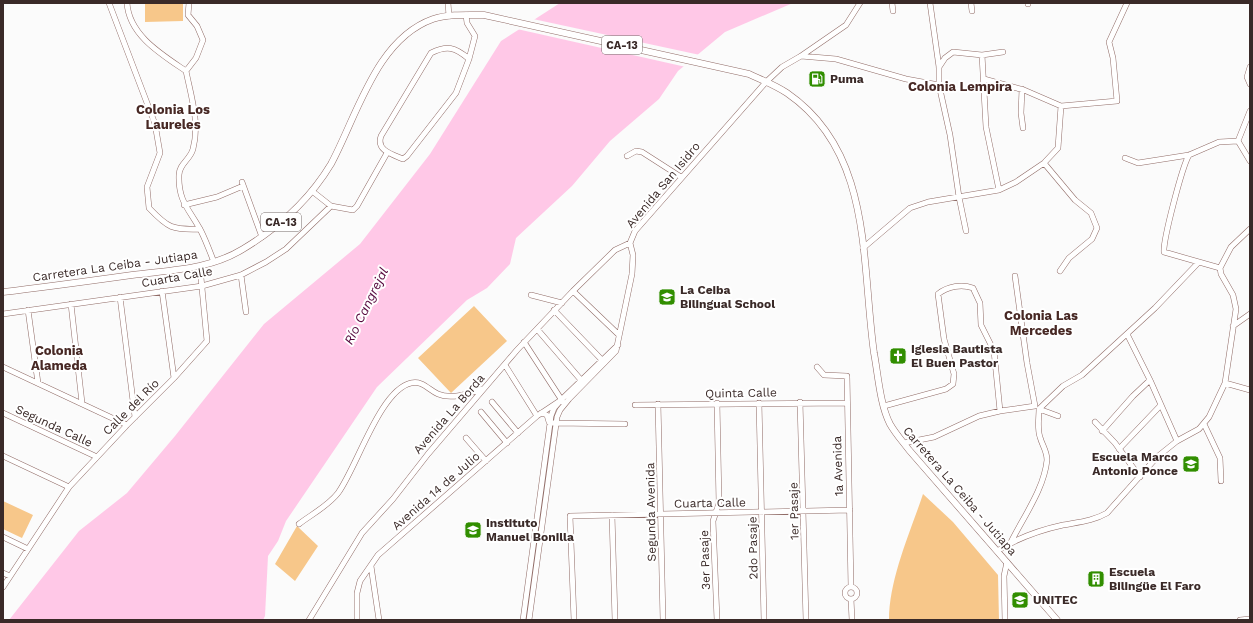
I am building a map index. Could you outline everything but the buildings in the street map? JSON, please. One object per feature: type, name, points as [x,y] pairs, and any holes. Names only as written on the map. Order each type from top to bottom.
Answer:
[{"type":"main road","name":"Carretera La Ceiba - Jutiapa","points":[[3,292],[200,267],[241,250],[262,237],[287,217],[312,191],[330,164],[374,75],[388,54],[399,40],[416,28],[432,20],[466,14],[484,15],[749,74],[787,93],[806,108],[835,144],[845,163],[854,188],[863,248],[871,329],[884,406],[890,424],[904,444],[1057,620]]},
{"type":"street","points":[[109,3],[138,75],[156,131],[160,153],[147,187],[148,208],[169,227],[182,230],[200,229]]},
{"type":"street","points":[[127,3],[130,21],[140,34],[158,52],[186,71],[195,119],[195,133],[191,154],[180,167],[178,176],[182,201],[200,229],[214,262]]},
{"type":"street","points":[[186,71],[196,58],[203,40],[197,26],[188,15],[189,3]]},
{"type":"street","points":[[448,3],[449,16]]},
{"type":"street","name":"Avenida San Isidro","points":[[619,344],[619,335],[632,269],[633,255],[630,243],[635,230],[766,82],[782,67],[801,56],[846,25],[860,3]]},
{"type":"street","points":[[892,3],[893,11]]},
{"type":"street","points":[[930,3],[939,67],[939,85],[950,135],[959,197],[966,231]]},
{"type":"street","points":[[971,3],[972,11]]},
{"type":"street","points":[[984,79],[1022,90],[1061,106],[1117,101],[1113,58],[1109,42],[1127,3]]},
{"type":"street","points":[[466,14],[467,23],[475,36],[469,59],[456,93],[407,156],[403,159],[387,153],[380,146],[381,136],[431,53],[442,48],[458,50],[469,59]]},
{"type":"street","points":[[939,67],[945,58],[953,52],[982,55],[1003,52]]},
{"type":"street","points":[[982,55],[986,126],[999,190]]},
{"type":"street","points":[[801,56],[836,59],[906,79],[939,85]]},
{"type":"street","points":[[1250,67],[1247,77],[1250,84]]},
{"type":"street","points":[[1022,90],[1020,113],[1023,128]]},
{"type":"street","points":[[863,248],[910,208],[928,202],[999,190],[1016,182],[1044,163],[1058,148],[1061,106]]},
{"type":"street","points":[[1238,141],[1250,111]]},
{"type":"street","points":[[1125,158],[1138,162],[1189,155],[1219,142],[1238,141]]},
{"type":"street","points":[[1238,141],[1250,161]]},
{"type":"street","points":[[627,156],[636,151],[642,152],[681,177]]},
{"type":"street","points":[[312,191],[331,206],[353,210],[357,206],[387,153]]},
{"type":"street","points":[[1189,155],[1184,164],[1164,252],[1198,263],[1220,268]]},
{"type":"street","points":[[1044,163],[1075,200],[1090,213],[1097,228],[1092,240],[1069,258],[1060,271]]},
{"type":"street","points":[[184,205],[217,197],[243,184],[262,237]]},
{"type":"street","name":"Cuarta Calle","points":[[3,314],[202,286],[241,275],[266,262],[286,249],[331,206]]},
{"type":"street","points":[[997,551],[1011,542],[1063,525],[1098,519],[1115,507],[1157,457],[1177,441],[1193,433],[1204,424],[1209,417],[1225,383],[1236,309],[1234,295],[1220,268],[1231,247],[1250,229]]},
{"type":"street","name":"Avenida La Borda","points":[[309,620],[362,533],[524,342],[615,250],[630,243]]},
{"type":"street","points":[[1011,542],[1038,492],[1047,459],[1045,448],[1039,436],[1039,409],[1063,386],[1082,375],[1127,334],[1198,263]]},
{"type":"street","points":[[200,267],[202,286]]},
{"type":"street","points":[[241,275],[246,312]]},
{"type":"street","points":[[904,444],[934,437],[979,416],[1000,410],[1033,408],[1035,405],[1027,363],[1015,276]]},
{"type":"street","points":[[884,406],[946,389],[953,384],[954,374],[944,339],[938,294],[943,290],[964,285],[974,288],[980,303],[981,325],[994,352],[1000,410]]},
{"type":"street","name":"Calle del Río","points":[[3,587],[69,487],[127,425],[174,378],[207,341],[202,286]]},
{"type":"street","points":[[162,291],[174,378]]},
{"type":"street","points":[[573,291],[619,335]]},
{"type":"street","points":[[532,295],[562,303]]},
{"type":"street","points":[[120,297],[135,417]]},
{"type":"street","points":[[71,304],[82,403]]},
{"type":"street","points":[[28,310],[38,383]]},
{"type":"street","points":[[554,310],[601,359]]},
{"type":"street","points":[[1233,326],[1250,314]]},
{"type":"street","points":[[537,329],[581,380]]},
{"type":"street","points":[[1127,334],[1150,380],[1160,406],[1177,441]]},
{"type":"street","points":[[524,342],[563,402]]},
{"type":"street","points":[[523,620],[549,422],[554,408],[563,402],[594,370],[601,359],[619,344]]},
{"type":"street","points":[[530,620],[556,423],[560,410],[563,402],[581,380],[610,358],[619,344]]},
{"type":"street","points":[[505,365],[539,414],[547,415],[549,422]]},
{"type":"street","points":[[3,367],[127,425]]},
{"type":"street","name":"1a Avenida","points":[[817,367],[824,375],[847,376],[846,403],[851,587],[857,592],[855,597],[851,599]]},
{"type":"street","points":[[1102,431],[1132,396],[1150,380]]},
{"type":"street","points":[[299,524],[337,494],[347,479],[385,406],[397,390],[410,383],[418,382],[438,394],[450,396],[464,395],[484,389]]},
{"type":"street","points":[[1225,383],[1250,390]]},
{"type":"street","points":[[492,402],[518,432]]},
{"type":"street","name":"Avenida 14 de Julio","points":[[357,620],[357,593],[360,581],[378,555],[539,414],[563,402]]},
{"type":"street","name":"Quinta Calle","points":[[635,405],[800,402],[846,403]]},
{"type":"street","name":"1er Pasaje","points":[[800,402],[806,620]]},
{"type":"street","name":"2do Pasaje","points":[[759,403],[764,620]]},
{"type":"street","name":"Segunda Avenida","points":[[658,404],[663,620]]},
{"type":"street","name":"3er Pasaje","points":[[717,404],[719,504],[713,521],[717,620]]},
{"type":"street","points":[[1119,449],[1160,406]]},
{"type":"street","points":[[1039,409],[1058,416]]},
{"type":"street","points":[[480,412],[507,443]]},
{"type":"street","name":"Segunda Calle","points":[[3,413],[97,457]]},
{"type":"street","points":[[549,422],[625,424]]},
{"type":"street","points":[[1095,422],[1119,449],[1140,477]]},
{"type":"street","points":[[1204,424],[1220,458],[1221,481]]},
{"type":"street","points":[[466,438],[486,461]]},
{"type":"street","points":[[3,456],[69,487]]},
{"type":"street","name":"Cuarta Calle","points":[[574,620],[570,516],[850,510]]},
{"type":"street","points":[[612,515],[615,620]]},
{"type":"street","points":[[3,537],[28,549]]},
{"type":"street","points":[[1005,620],[1004,576],[1008,562]]},
{"type":"street","points":[[371,566],[379,620]]},
{"type":"street","points":[[3,573],[10,576]]},
{"type":"street","name":"1a Avenida","points":[[851,587],[846,590],[845,593],[848,598],[851,599],[852,620]]},
{"type":"street","points":[[1240,620],[1250,619]]},
{"type":"shaded area","points":[[145,3],[183,3],[183,21],[145,22]]},
{"type":"shaded area","points":[[474,306],[507,341],[451,393],[418,358]]},
{"type":"shaded area","points":[[923,494],[953,522],[998,575],[999,620],[889,620],[892,588],[896,572]]},
{"type":"shaded area","points":[[3,501],[33,515],[22,538],[3,529]]},
{"type":"shaded area","points":[[297,526],[318,546],[295,581],[275,564]]},
{"type":"water","name":"Río Cangrejal","points":[[560,3],[793,3],[725,32],[678,71],[659,99],[610,141],[572,186],[516,238],[510,264],[487,288],[467,300],[377,387],[286,521],[278,541],[268,556],[265,616],[263,620],[9,620],[79,531],[127,493],[175,436],[264,324],[360,244],[430,154],[501,41]]},
{"type":"pier","points":[[533,19],[700,55],[686,67],[517,29]]},
{"type":"place","name":"Puma","points":[[817,79]]},
{"type":"place","name":"La Ceiba Bilingual School","points":[[667,297]]},
{"type":"place","name":"Iglesia Bautista El Buen Pastor","points":[[898,356]]},
{"type":"place","name":"Escuela Marco Antonio Ponce","points":[[1191,464]]},
{"type":"place","name":"Instituto Manuel Bonilla","points":[[473,530]]},
{"type":"place","name":"Escuela Bilingüe El Faro","points":[[1096,579]]},
{"type":"place","name":"UNITEC","points":[[1020,600]]},
{"type":"district","name":"Colonia Lempira","points":[[960,86]]},
{"type":"district","name":"Colonia Los Laureles","points":[[173,116]]},
{"type":"district","name":"Colonia Las Mercedes","points":[[1041,322]]},
{"type":"district","name":"Colonia Alameda","points":[[59,358]]}]
